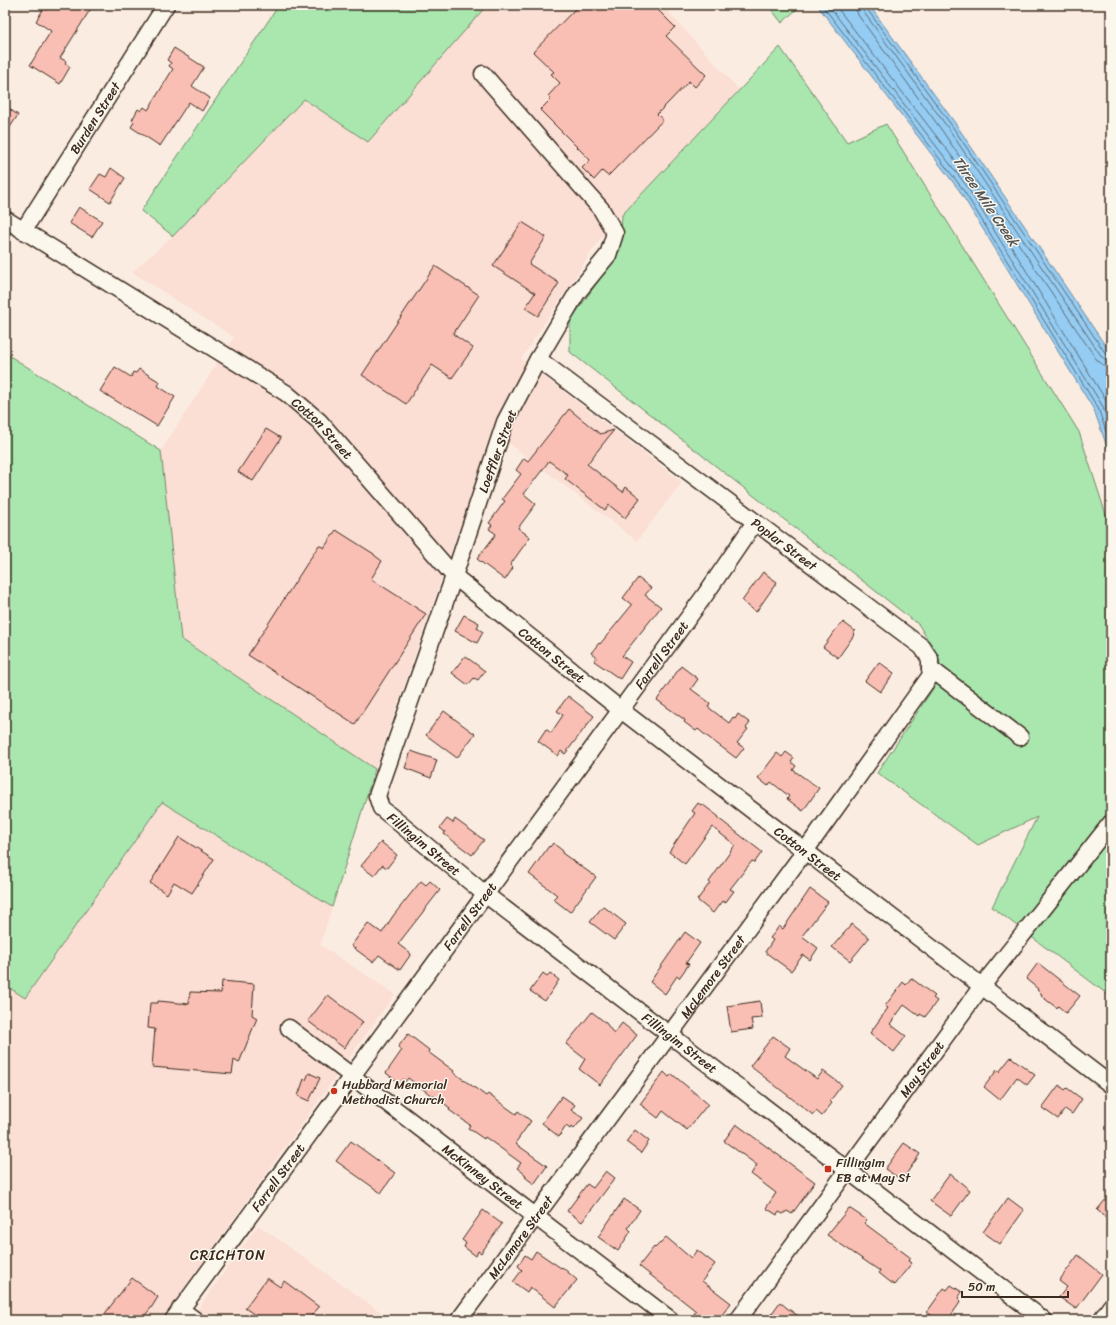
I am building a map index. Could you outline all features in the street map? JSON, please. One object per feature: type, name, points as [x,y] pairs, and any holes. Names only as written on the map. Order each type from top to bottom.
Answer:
[{"type":"street","name":"Burden Street","points":[[23,231],[166,5]]},
{"type":"street","name":"Loeffler Street","points":[[398,735],[454,576],[505,422],[538,359],[577,293],[608,256],[615,233],[601,209],[483,74]]},
{"type":"street","name":"Cotton Street","points":[[5,219],[286,393],[319,421],[454,576],[621,710],[1111,1085]]},
{"type":"street","name":"Poplar Street","points":[[538,359],[922,647],[930,659],[930,668]]},
{"type":"street","name":"Farrell Street","points":[[177,1314],[705,595],[755,522]]},
{"type":"street","points":[[930,668],[1020,737]]},
{"type":"street","name":"McLemore Street","points":[[459,1320],[806,851],[931,675],[930,668]]},
{"type":"street","name":"Fillingim Street","points":[[398,735],[377,796],[381,808],[485,894],[1044,1320]]},
{"type":"street","name":"May Street","points":[[738,1320],[982,986],[1111,823]]},
{"type":"street","name":"McKinney Street","points":[[289,1028],[671,1320]]},
{"type":"street","points":[[1101,1320],[1111,1306]]},
{"type":"street","points":[[177,1314],[195,1320]]},
{"type":"shaded area","points":[[487,5],[662,5],[739,90],[600,239],[521,359],[682,482],[637,541],[493,431],[375,769],[181,639],[161,451],[234,337],[132,272],[173,236],[304,98],[368,142]]},
{"type":"shaded area","points":[[162,802],[332,907],[320,945],[395,994],[161,1320],[5,1320],[5,985],[25,998]]},
{"type":"shaded area","points":[[258,1225],[392,1320],[190,1320]]},
{"type":"green space","points":[[279,5],[487,5],[368,142],[304,99],[173,236],[141,211]]},
{"type":"green space","points":[[768,5],[801,5],[782,23]]},
{"type":"green space","points":[[780,47],[847,142],[886,124],[1079,432],[1111,530],[1111,997],[992,907],[1037,817],[978,845],[877,773],[936,684],[940,660],[919,625],[570,352],[570,321],[620,250],[622,215]]},
{"type":"green space","points":[[5,353],[161,451],[181,639],[375,769],[332,907],[162,802],[25,998],[5,985]]},
{"type":"water","name":"Three Mile Creek","points":[[817,5],[869,5],[955,123],[1111,354],[1111,458],[1094,410],[959,190]]},
{"type":"building","points":[[50,5],[93,5],[60,58],[66,61],[65,63],[70,67],[60,84],[30,65],[51,31],[36,21],[44,8],[47,10]]},
{"type":"building","points":[[579,5],[653,5],[675,27],[666,36],[706,75],[695,87],[689,81],[657,114],[663,120],[608,176],[602,171],[594,180],[582,168],[590,160],[540,110],[551,99],[548,96],[560,83],[551,74],[554,72],[533,52]]},
{"type":"building","points":[[174,48],[204,67],[192,86],[210,98],[202,111],[189,102],[160,146],[131,127],[134,122],[132,120],[138,109],[141,111],[144,107],[148,110],[173,69],[169,66],[171,63],[167,60]]},
{"type":"building","points":[[5,106],[18,115],[5,135]]},
{"type":"building","points":[[111,168],[125,178],[110,202],[90,189],[100,174],[106,177]]},
{"type":"building","points":[[79,207],[102,221],[92,237],[69,223]]},
{"type":"building","points":[[522,222],[546,237],[529,264],[559,283],[538,316],[525,308],[535,293],[493,266]]},
{"type":"building","points":[[435,266],[479,295],[453,334],[473,348],[452,378],[432,365],[406,404],[362,375]]},
{"type":"building","points":[[115,367],[131,377],[133,372],[136,373],[139,369],[160,382],[158,386],[175,397],[157,426],[100,391]]},
{"type":"building","points":[[569,409],[600,434],[614,430],[587,464],[623,492],[626,487],[640,498],[625,518],[609,505],[605,510],[565,479],[568,475],[549,461],[524,494],[536,504],[518,528],[530,537],[510,565],[513,568],[505,580],[477,559],[496,534],[489,529],[492,525],[489,523],[505,501],[502,499],[521,474],[516,470],[524,458],[528,461]]},
{"type":"building","points":[[266,429],[281,438],[253,481],[238,472]]},
{"type":"building","points":[[336,530],[374,554],[382,561],[371,579],[426,614],[355,724],[248,655],[319,545],[324,548]]},
{"type":"building","points":[[763,572],[777,582],[756,612],[742,601]]},
{"type":"building","points":[[638,578],[651,588],[645,595],[661,607],[622,656],[631,662],[620,679],[594,661],[597,657],[591,653],[632,605],[623,598]]},
{"type":"building","points":[[464,615],[479,623],[477,628],[483,632],[477,643],[455,631]]},
{"type":"building","points":[[843,622],[855,631],[853,634],[854,635],[838,658],[823,647]]},
{"type":"building","points":[[465,656],[485,671],[478,680],[474,678],[468,685],[452,673]]},
{"type":"building","points":[[879,662],[894,673],[880,692],[865,681]]},
{"type":"building","points":[[681,666],[698,679],[691,689],[710,703],[708,707],[729,723],[733,717],[735,719],[738,714],[750,723],[746,728],[748,729],[737,743],[744,748],[736,758],[698,729],[696,731],[684,722],[685,720],[657,700]]},
{"type":"building","points":[[568,696],[594,716],[565,754],[561,751],[558,756],[538,741],[546,729],[551,733],[563,715],[557,711]]},
{"type":"building","points":[[444,711],[475,734],[457,758],[426,735]]},
{"type":"building","points":[[411,751],[437,760],[431,778],[405,768]]},
{"type":"building","points":[[786,752],[794,758],[791,762],[796,766],[793,770],[819,788],[803,811],[787,799],[789,796],[771,782],[768,786],[758,778],[777,753],[782,757]]},
{"type":"building","points":[[698,803],[701,805],[702,804],[719,817],[718,818],[762,852],[755,862],[752,861],[730,889],[734,891],[725,903],[722,901],[713,913],[697,900],[735,845],[712,827],[685,864],[669,852],[695,813],[692,811]]},
{"type":"building","points":[[447,819],[453,823],[455,819],[484,840],[472,855],[444,834],[445,832],[440,828]]},
{"type":"building","points":[[179,837],[214,859],[192,893],[174,882],[167,894],[150,883]]},
{"type":"building","points":[[381,842],[397,855],[387,868],[382,865],[374,876],[361,866]]},
{"type":"building","points":[[553,843],[563,851],[562,853],[596,877],[570,912],[553,899],[557,895],[529,874],[549,846],[550,847]]},
{"type":"building","points":[[421,881],[426,885],[430,881],[440,890],[398,944],[411,954],[400,970],[379,955],[373,962],[351,946],[368,923],[382,933],[393,916]]},
{"type":"building","points":[[810,889],[828,902],[802,936],[818,948],[810,960],[803,955],[791,971],[765,952],[773,940],[770,938],[779,926],[783,929]]},
{"type":"building","points":[[603,906],[626,924],[614,940],[590,922]]},
{"type":"building","points":[[852,924],[869,938],[850,961],[832,947]]},
{"type":"building","points":[[685,932],[700,943],[686,963],[689,964],[679,978],[677,976],[665,994],[650,982]]},
{"type":"building","points":[[1038,963],[1080,996],[1066,1013],[1058,1006],[1057,1008],[1041,996],[1042,994],[1037,990],[1038,989],[1026,979]]},
{"type":"building","points":[[543,973],[547,976],[550,973],[559,980],[545,1001],[530,991]]},
{"type":"building","points":[[911,978],[935,996],[933,998],[937,1001],[925,1017],[920,1014],[919,1016],[904,1005],[890,1024],[906,1036],[894,1052],[870,1033],[888,1008],[885,1006],[903,982],[906,985]]},
{"type":"building","points":[[222,981],[254,984],[252,1015],[257,1018],[239,1063],[234,1060],[232,1074],[152,1067],[155,1029],[148,1028],[150,1003],[158,1003],[158,1001],[189,1004],[190,992],[221,993]]},
{"type":"building","points":[[328,995],[363,1022],[344,1048],[308,1021]]},
{"type":"building","points":[[760,1001],[762,1018],[751,1019],[753,1029],[731,1032],[727,1006]]},
{"type":"building","points":[[592,1012],[606,1023],[614,1034],[622,1023],[637,1035],[600,1085],[579,1069],[585,1059],[566,1044]]},
{"type":"building","points":[[408,1034],[429,1050],[428,1052],[454,1071],[453,1072],[486,1096],[488,1094],[516,1114],[518,1111],[531,1121],[516,1144],[547,1166],[534,1184],[517,1168],[521,1163],[485,1137],[484,1139],[468,1128],[470,1125],[449,1110],[450,1108],[433,1095],[432,1096],[408,1078],[405,1082],[403,1079],[400,1084],[386,1073],[402,1050],[398,1047]]},
{"type":"building","points":[[773,1036],[790,1048],[785,1056],[817,1079],[823,1071],[842,1085],[830,1101],[832,1103],[822,1116],[816,1111],[813,1115],[750,1066]]},
{"type":"building","points":[[1011,1057],[1035,1075],[1027,1085],[1017,1077],[1000,1100],[984,1087],[997,1070],[999,1072]]},
{"type":"building","points":[[664,1072],[669,1077],[672,1074],[708,1104],[687,1130],[663,1111],[658,1118],[640,1104]]},
{"type":"building","points":[[309,1073],[320,1078],[309,1101],[298,1096],[304,1079],[306,1080]]},
{"type":"building","points":[[1059,1085],[1065,1090],[1067,1088],[1082,1099],[1072,1114],[1065,1109],[1058,1119],[1042,1108]]},
{"type":"building","points":[[562,1096],[575,1105],[571,1110],[583,1118],[574,1129],[571,1127],[570,1129],[566,1126],[559,1137],[542,1123]]},
{"type":"building","points":[[736,1124],[815,1182],[792,1214],[787,1211],[783,1214],[779,1212],[777,1215],[766,1208],[776,1193],[751,1174],[757,1165],[724,1141]]},
{"type":"building","points":[[635,1130],[649,1141],[641,1153],[626,1142]]},
{"type":"building","points":[[351,1141],[395,1173],[381,1193],[336,1161]]},
{"type":"building","points":[[904,1143],[920,1154],[902,1180],[885,1169]]},
{"type":"building","points":[[606,1171],[615,1178],[582,1222],[567,1211],[587,1184],[593,1188]]},
{"type":"building","points":[[950,1174],[970,1190],[951,1216],[930,1201]]},
{"type":"building","points":[[1111,1193],[1111,1221],[1097,1210]]},
{"type":"building","points":[[1008,1198],[1024,1210],[1000,1244],[983,1232]]},
{"type":"building","points":[[624,1199],[640,1210],[628,1228],[631,1231],[618,1251],[598,1237]]},
{"type":"building","points":[[849,1208],[867,1220],[864,1223],[911,1258],[908,1261],[912,1263],[894,1285],[879,1273],[880,1271],[827,1235]]},
{"type":"building","points":[[483,1210],[502,1224],[481,1253],[478,1251],[476,1256],[464,1247],[466,1243],[462,1240]]},
{"type":"building","points":[[666,1237],[691,1258],[697,1250],[715,1264],[702,1281],[731,1303],[718,1320],[702,1320],[694,1314],[696,1311],[639,1266],[654,1247],[655,1248]]},
{"type":"building","points":[[536,1251],[561,1268],[562,1267],[577,1280],[555,1307],[530,1287],[527,1292],[513,1282],[522,1270],[518,1266],[525,1255],[531,1259]]},
{"type":"building","points":[[1078,1255],[1102,1274],[1076,1309],[1059,1297],[1067,1287],[1059,1281]]},
{"type":"building","points":[[132,1278],[158,1297],[151,1308],[141,1320],[100,1320]]},
{"type":"building","points":[[267,1278],[280,1287],[284,1281],[319,1307],[308,1320],[262,1320],[245,1308]]},
{"type":"building","points":[[951,1285],[962,1292],[958,1298],[961,1301],[948,1320],[938,1320],[927,1312],[944,1288],[947,1290]]},
{"type":"building","points":[[780,1302],[787,1308],[804,1320],[767,1320]]},
{"type":"place","name":"Hubbard Memorial Methodist Church","points":[[334,1091]]},
{"type":"place","name":"Fillingim EB at May St","points":[[828,1169]]},
{"type":"district","name":"CRICHTON","points":[[228,1255]]}]
